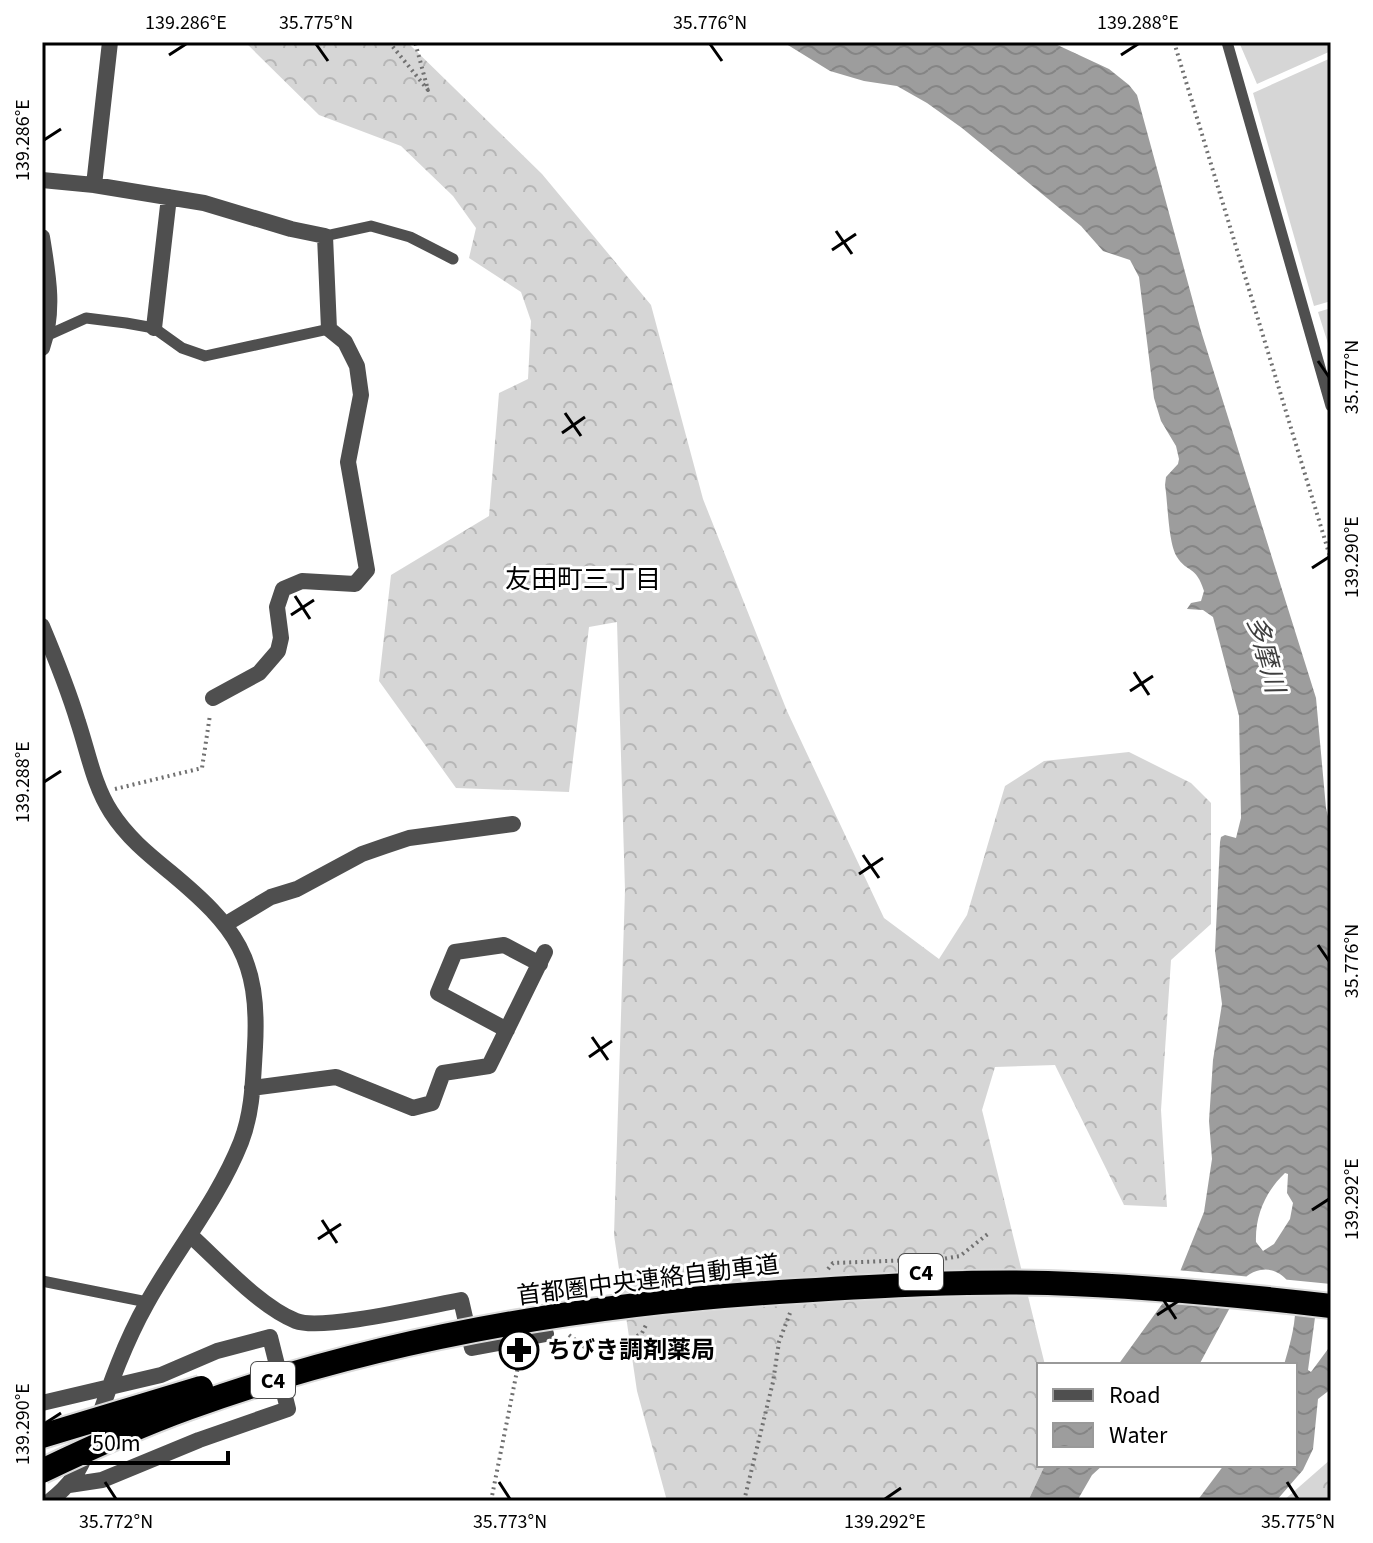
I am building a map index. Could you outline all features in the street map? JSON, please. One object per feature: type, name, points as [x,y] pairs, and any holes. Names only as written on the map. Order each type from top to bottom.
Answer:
[{"type":"highway","name":"首都圏中央連絡自動車道","points":[[42,1436],[224,1382],[433,1327],[511,1311],[709,1283],[872,1273],[1049,1271],[1181,1279],[1331,1294]]},
{"type":"highway","name":"首都圏中央連絡自動車道","points":[[42,1471],[188,1408],[348,1359],[498,1326],[637,1304],[874,1286],[1048,1283],[1196,1292],[1331,1306]]},
{"type":"street","points":[[94,185],[110,42]]},
{"type":"street","points":[[42,180],[204,203],[325,236],[329,329],[345,342],[357,366],[361,395],[348,462],[367,570],[355,584],[302,581],[283,589],[277,607],[281,638],[278,651],[259,673],[213,698]]},
{"type":"street","points":[[154,328],[169,197]]},
{"type":"street","points":[[42,237],[50,294],[44,342]]},
{"type":"street","points":[[42,626],[109,809],[135,843],[197,894],[226,924],[247,962],[256,999],[252,1088],[241,1144],[190,1235],[147,1302],[108,1390],[81,1467],[69,1485],[50,1501]]},
{"type":"street","points":[[226,924],[271,897],[297,889],[362,854],[409,838],[513,824]]},
{"type":"street","points":[[252,1088],[336,1077],[413,1108],[432,1103],[443,1073],[489,1066],[507,1030],[542,958],[504,945],[455,952],[438,993],[507,1030]]},
{"type":"street","points":[[190,1235],[264,1301],[297,1322],[324,1324],[461,1300],[472,1348],[546,1334]]},
{"type":"street","points":[[42,1403],[108,1390],[161,1375],[217,1351],[270,1337],[288,1409],[199,1440],[102,1480],[69,1485]]},
{"type":"lane","points":[[1227,42],[1331,406]]},
{"type":"lane","points":[[325,236],[371,226],[410,237],[453,259]]},
{"type":"lane","points":[[44,342],[86,318],[154,328],[182,348],[205,356],[329,329]]},
{"type":"lane","points":[[42,1281],[147,1302]]},
{"type":"path","points":[[389,42],[428,90],[415,42]]},
{"type":"path","points":[[1174,42],[1331,560]]},
{"type":"path","points":[[101,793],[202,768],[213,698]]},
{"type":"path","points":[[744,1501],[773,1382],[779,1342],[792,1310]]},
{"type":"path","points":[[491,1501],[517,1371],[535,1343],[546,1334]]},
{"type":"green space","points":[[245,42],[407,42],[542,174],[651,305],[703,499],[787,711],[884,918],[939,959],[967,915],[1005,786],[1044,761],[1129,752],[1191,783],[1211,803],[1211,924],[1171,960],[1161,1110],[1167,1207],[1124,1205],[1055,1065],[995,1067],[982,1110],[1045,1363],[1037,1363],[1037,1467],[1044,1467],[1028,1501],[667,1501],[637,1391],[614,1235],[625,890],[617,622],[589,627],[569,792],[456,788],[379,681],[391,575],[489,516],[499,393],[528,379],[531,321],[521,292],[469,258],[476,228],[453,196],[401,146],[319,115]]},
{"type":"green space","points":[[1239,42],[1331,42],[1331,51],[1257,84]]},
{"type":"green space","points":[[1331,58],[1331,301],[1314,306],[1253,93]]},
{"type":"green space","points":[[1331,308],[1331,353],[1318,312]]},
{"type":"green space","points":[[1331,1459],[1331,1501],[1283,1501]]},
{"type":"water","name":"多摩川","points":[[783,42],[1051,42],[1109,69],[1137,95],[1201,331],[1316,698],[1326,808],[1331,829],[1331,1308],[1316,1310],[1308,1370],[1311,1372],[1331,1345],[1331,1389],[1318,1399],[1313,1449],[1303,1470],[1276,1501],[1197,1501],[1222,1467],[1297,1467],[1297,1363],[1284,1363],[1293,1329],[1295,1301],[1286,1279],[1268,1270],[1247,1276],[1200,1363],[1119,1363],[1173,1289],[1204,1212],[1212,1159],[1209,1121],[1213,1060],[1222,1004],[1215,951],[1220,842],[1225,835],[1236,838],[1241,818],[1239,716],[1213,617],[1203,610],[1187,609],[1191,603],[1201,601],[1204,591],[1195,573],[1177,557],[1172,542],[1165,485],[1166,477],[1179,459],[1154,398],[1139,277],[1130,260],[1103,251],[1081,226],[927,103],[897,86],[830,71]],"holes":[[[1285,1173],[1288,1174],[1287,1193],[1293,1203],[1290,1219],[1274,1244],[1263,1251],[1256,1242],[1260,1213],[1272,1188]]]},
{"type":"water","points":[[1044,1467],[1101,1467],[1092,1475],[1077,1501],[1028,1501]]},
{"type":"pier","points":[[1177,1270],[1252,1277],[1245,1285],[1170,1287]]},
{"type":"pier","points":[[1280,1279],[1331,1284],[1331,1312],[1290,1295]]},
{"type":"place","name":"ちびき調剤薬局","points":[[519,1350]]},
{"type":"district","name":"友田町三丁目","points":[[583,579]]}]
